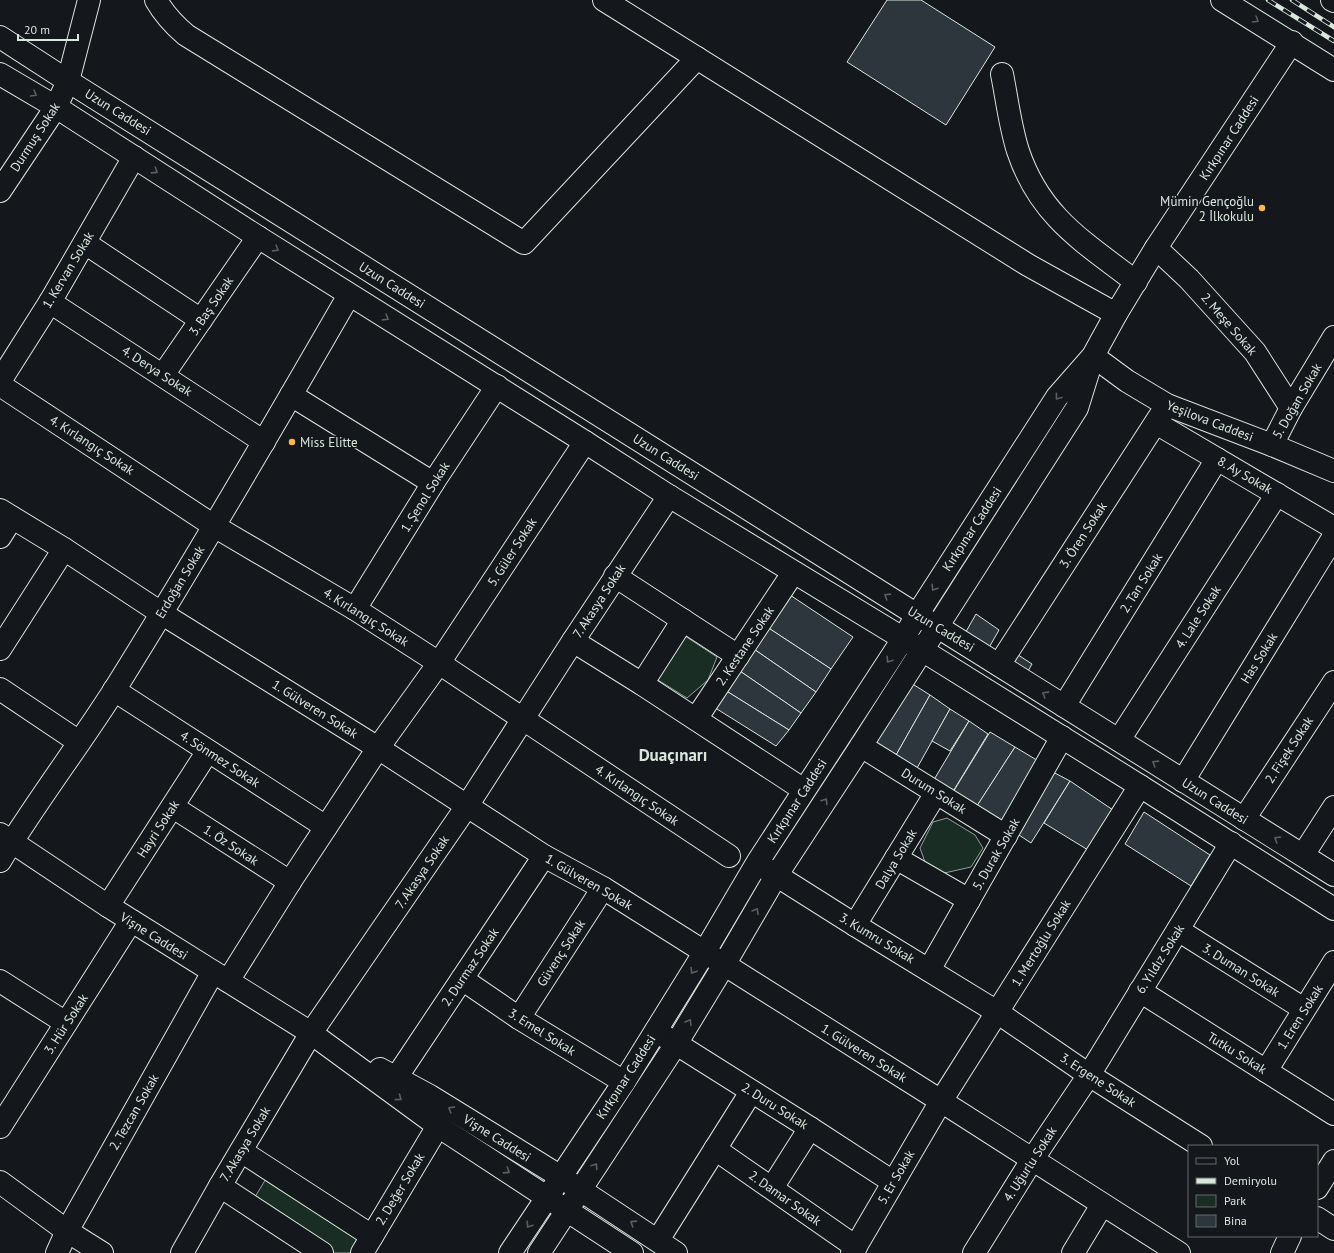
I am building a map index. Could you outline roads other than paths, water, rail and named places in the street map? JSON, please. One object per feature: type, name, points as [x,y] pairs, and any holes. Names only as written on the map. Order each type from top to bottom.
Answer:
[{"type":"main road","name":"Durmuş Sokak","points":[[0,191],[56,107],[68,81],[89,0]]},
{"type":"main road","points":[[156,0],[174,25],[186,34],[524,243],[697,58]]},
{"type":"main road","points":[[604,0],[1028,265],[1116,314]]},
{"type":"main road","points":[[1222,0],[1292,42],[1334,70]]},
{"type":"main road","name":"Uzun Caddesi","points":[[0,37],[917,615],[1334,875]]},
{"type":"main road","name":"Kırkpınar Caddesi","points":[[539,1253],[676,1044],[776,876],[938,627],[1077,408],[1093,356],[1116,314],[1156,248],[1292,42]]},
{"type":"main road","name":"Uzun Caddesi","points":[[0,74],[56,107],[349,295],[497,386],[669,496],[922,650],[1334,909]]},
{"type":"main road","points":[[1002,74],[1018,150],[1025,170],[1035,188],[1050,210],[1074,235],[1136,282]]},
{"type":"main road","name":"1. Kervan Sokak","points":[[0,381],[50,302],[134,157]]},
{"type":"main road","name":"3. Baş Sokak","points":[[163,375],[258,237]]},
{"type":"main road","points":[[85,243],[201,320]]},
{"type":"main road","name":"2. Meşe Sokak","points":[[1156,248],[1189,279],[1256,352],[1291,408]]},
{"type":"main road","name":"Erdoğan Sokak","points":[[0,861],[6,838],[79,742],[114,690],[264,442],[349,295]]},
{"type":"main road","name":"4. Derya Sokak","points":[[50,302],[264,442]]},
{"type":"main road","name":"5. Doğan Sokak","points":[[1272,445],[1291,408],[1334,337]]},
{"type":"main road","name":"Kırkpınar Caddesi","points":[[510,1253],[624,1082],[704,953],[757,863],[903,639],[1057,397],[1093,356]]},
{"type":"main road","name":"Yeşilova Caddesi","points":[[1093,356],[1127,381],[1161,414],[1272,445],[1334,471]]},
{"type":"main road","name":"4. Kırlangıç Sokak","points":[[0,385],[214,526],[355,609],[439,663],[729,856]]},
{"type":"main road","name":"1. Şenol Sokak","points":[[355,609],[433,483],[497,386]]},
{"type":"main road","points":[[291,395],[433,483]]},
{"type":"main road","name":"8. Ay Sokak","points":[[1161,414],[1217,459],[1334,528]]},
{"type":"main road","name":"3. Ören Sokak","points":[[999,665],[1161,414]]},
{"type":"main road","name":"5. Güler Sokak","points":[[326,827],[378,748],[439,663],[585,442]]},
{"type":"main road","name":"2. Tan Sokak","points":[[1064,706],[1217,459]]},
{"type":"main road","name":"4. Lale Sokak","points":[[1119,740],[1277,494]]},
{"type":"main road","name":"7. Akasya Sokak","points":[[182,1253],[311,1033],[467,806],[615,576],[669,496]]},
{"type":"main road","points":[[0,537],[6,514]]},
{"type":"main road","name":"1. Gülveren Sokak","points":[[6,514],[64,549],[161,613],[378,748],[544,856],[603,888],[941,1101],[1102,1205],[1165,1250]]},
{"type":"main road","name":"Has Sokak","points":[[1183,780],[1334,536]]},
{"type":"main road","points":[[0,649],[64,549]]},
{"type":"main road","name":"2. Kestane Sokak","points":[[696,719],[794,572]]},
{"type":"main road","points":[[615,576],[738,656]]},
{"type":"main road","points":[[642,684],[683,620]]},
{"type":"main road","points":[[573,641],[642,684],[804,790]]},
{"type":"main road","name":"2. Fişek Sokak","points":[[1244,819],[1334,682]]},
{"type":"main road","points":[[0,690],[79,742]]},
{"type":"main road","name":"4. Sönmez Sokak","points":[[114,690],[326,827]]},
{"type":"main road","name":"5. Durak Sokak","points":[[929,970],[1062,738]]},
{"type":"main road","name":"Durum Sokak","points":[[861,746],[1006,836]]},
{"type":"main road","name":"Hayri Sokak","points":[[108,906],[208,751]]},
{"type":"main road","name":"1. Mertoğlu Sokak","points":[[941,1101],[1140,786]]},
{"type":"main road","name":"Dalya Sokak","points":[[855,925],[936,792]]},
{"type":"main road","name":"1. Öz Sokak","points":[[172,807],[290,882]]},
{"type":"main road","points":[[1303,855],[1334,807]]},
{"type":"main road","name":"2. Tezcan Sokak","points":[[57,1253],[67,1231],[220,977],[290,882],[326,827]]},
{"type":"main road","name":"Vişne Caddesi","points":[[6,838],[131,921],[220,977],[311,1033],[430,1096],[580,1189],[676,1253]]},
{"type":"main road","name":"6. Yıldız Sokak","points":[[1089,1075],[1231,843]]},
{"type":"main road","name":"2. Durmaz Sokak","points":[[396,1078],[544,856]]},
{"type":"main road","points":[[896,858],[969,900]]},
{"type":"main road","name":"3. Kumru Sokak","points":[[757,863],[997,1012]]},
{"type":"main road","name":"Güvenç Sokak","points":[[519,1018],[603,888]]},
{"type":"main road","name":"3. Hür Sokak","points":[[0,1127],[131,921]]},
{"type":"main road","name":"3. Duman Sokak","points":[[1178,930],[1304,1009]]},
{"type":"main road","name":"1. Eren Sokak","points":[[1266,1071],[1334,962]]},
{"type":"main road","name":"3. Emel Sokak","points":[[462,979],[519,1018],[624,1082]]},
{"type":"main road","points":[[0,981],[66,1023]]},
{"type":"main road","name":"Tutku Sokak","points":[[1140,991],[1334,1114]]},
{"type":"main road","name":"3. Ergene Sokak","points":[[997,1012],[1089,1075],[1199,1145]]},
{"type":"main road","name":"2. Duru Sokak","points":[[656,1031],[893,1182]]},
{"type":"main road","name":"Vişne Caddesi","points":[[311,1033],[438,1126],[632,1253]]},
{"type":"main road","name":"4. Uğurlu Sokak","points":[[974,1253],[1032,1160],[1089,1075]]},
{"type":"main road","points":[[658,1240],[751,1092]]},
{"type":"main road","name":"5. Er Sokak","points":[[854,1250],[941,1101]]},
{"type":"main road","name":"2. Değer Sokak","points":[[367,1244],[438,1126]]},
{"type":"main road","points":[[772,1188],[810,1128]]},
{"type":"main road","name":"2. Damar Sokak","points":[[715,1149],[772,1188],[854,1250]]},
{"type":"main road","points":[[241,1151],[367,1244]]},
{"type":"main road","points":[[1318,1186],[1334,1161]]},
{"type":"main road","points":[[0,1182],[67,1231],[102,1253]]},
{"type":"main road","points":[[220,1186],[322,1253]]},
{"type":"main road","points":[[1073,1253],[1102,1205]]},
{"type":"main road","points":[[1318,1219],[1334,1229]]},
{"type":"main road","points":[[1282,1253],[1290,1237]]},
{"type":"railway","points":[[1268,0],[1334,41]]},
{"type":"railway","points":[[1292,0],[1334,27]]},
{"type":"place","name":"Mümin Gençoğlu 2 İlkokulu","points":[[1262,208]]},
{"type":"place","name":"Miss Elitte","points":[[292,442]]},
{"type":"district","name":"Duaçınarı","points":[[673,755]]}]
